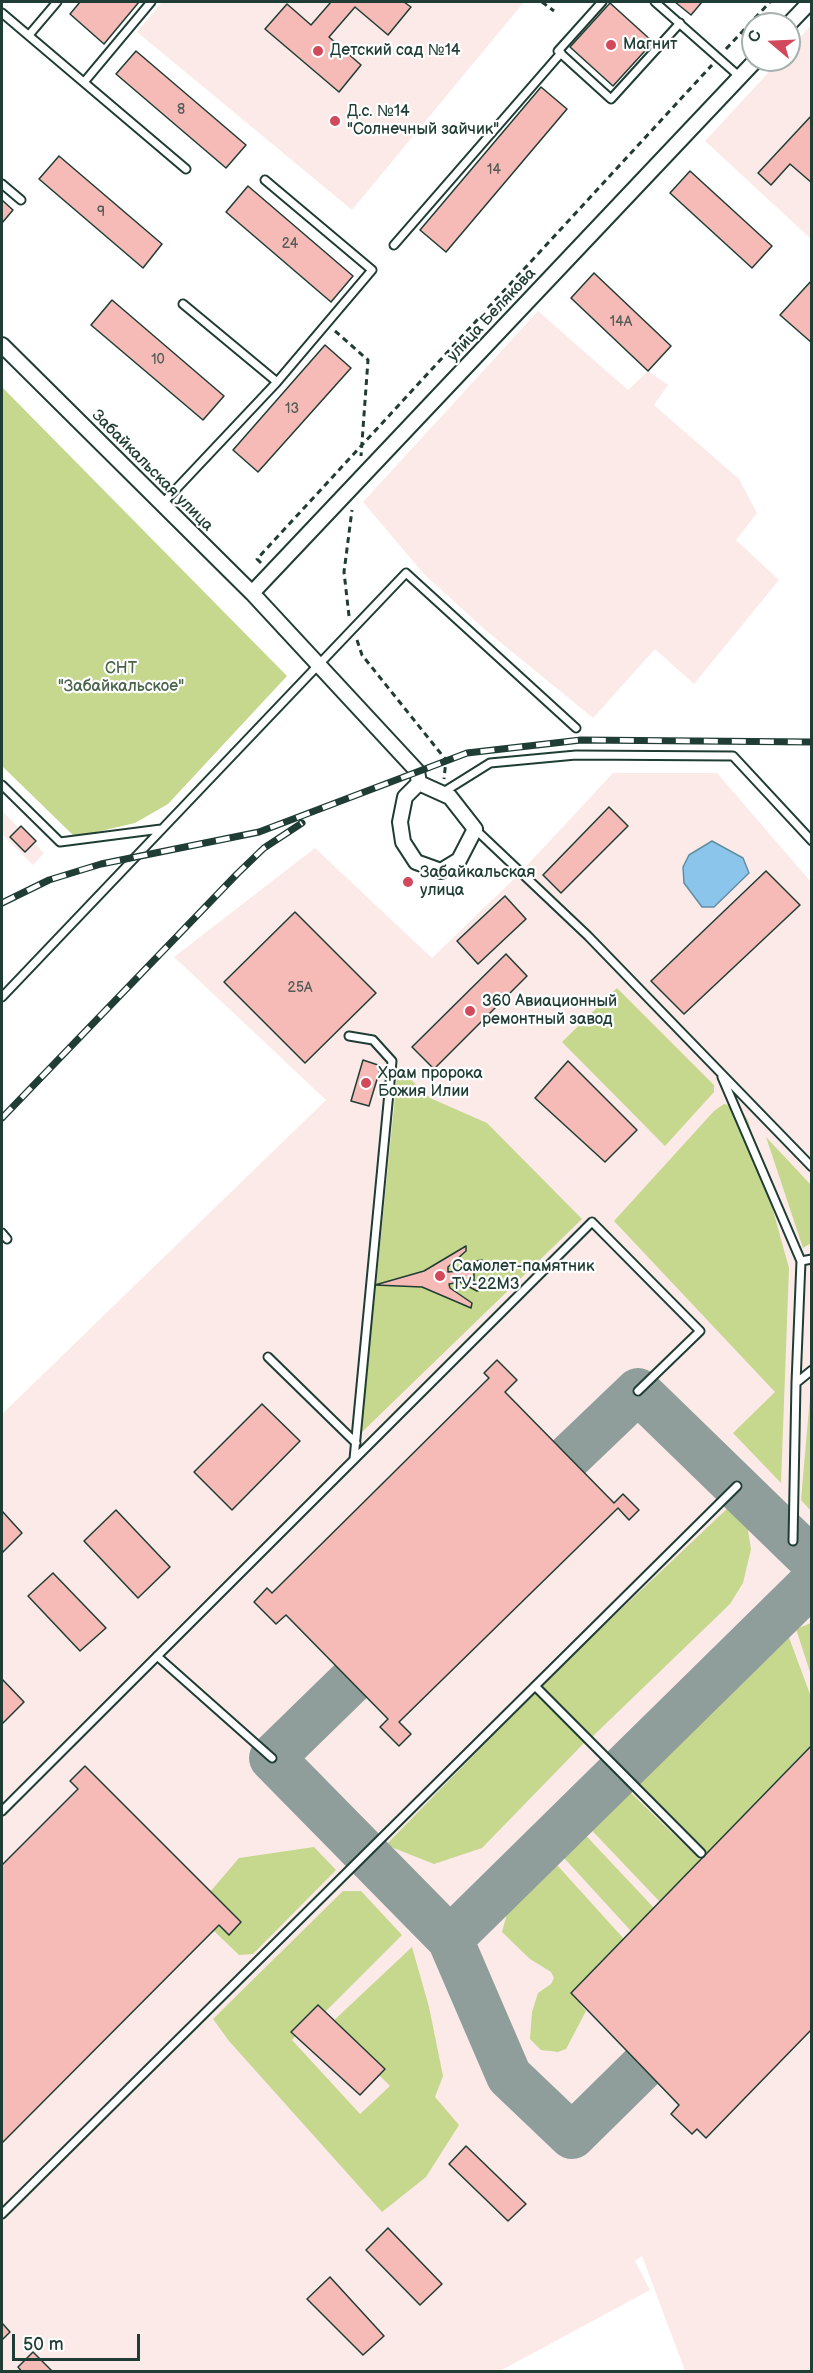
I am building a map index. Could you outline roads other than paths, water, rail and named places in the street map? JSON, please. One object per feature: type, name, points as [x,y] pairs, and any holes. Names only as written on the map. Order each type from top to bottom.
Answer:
[{"type":"street","name":"улица Белякова","points":[[252,593],[745,72]]},
{"type":"street","name":"Забайкальская улица","points":[[2,345],[252,593],[417,771],[419,783]]},
{"type":"street","points":[[419,783],[442,793],[450,796],[475,829],[459,860],[441,871],[416,862],[403,842],[400,822],[405,797],[419,783]]},
{"type":"lane","points":[[28,36],[57,2]]},
{"type":"lane","points":[[85,81],[151,2]]},
{"type":"lane","points":[[602,2],[558,51],[611,99],[680,23]]},
{"type":"lane","points":[[655,2],[740,77]]},
{"type":"lane","points":[[2,13],[85,81],[186,169]]},
{"type":"lane","points":[[394,245],[561,53]]},
{"type":"lane","points":[[162,505],[277,382],[372,270],[265,180]]},
{"type":"lane","points":[[2,183],[21,200]]},
{"type":"lane","points":[[183,304],[277,382]]},
{"type":"lane","points":[[2,997],[406,573],[576,728]]},
{"type":"lane","points":[[442,793],[490,763],[576,756],[734,756],[812,841]]},
{"type":"lane","points":[[2,784],[60,842],[161,829]]},
{"type":"lane","points":[[475,829],[588,936],[812,1167]]},
{"type":"lane","points":[[349,1036],[373,1040],[392,1061],[354,1459]]},
{"type":"lane","points":[[720,1072],[801,1261],[793,1541]]},
{"type":"lane","points":[[2,1811],[592,1222],[700,1331],[638,1391]]},
{"type":"lane","points":[[2,1233],[7,1239]]},
{"type":"lane","points":[[801,1261],[812,1259]]},
{"type":"lane","points":[[268,1357],[356,1443]]},
{"type":"lane","points":[[796,1383],[812,1370]]},
{"type":"lane","points":[[2,2214],[737,1486]]},
{"type":"lane","points":[[157,1656],[272,1758]]},
{"type":"lane","points":[[535,1686],[701,1853]]},
{"type":"water","points":[[712,841],[743,858],[749,873],[714,907],[702,907],[684,883],[683,867],[689,855]]},
{"type":"railway","points":[[2,903],[49,880],[101,864],[259,832],[467,753],[581,740],[812,742]]},
{"type":"railway","points":[[2,1118],[237,874],[264,848],[302,823]]},
{"type":"place","name":"Магнит","points":[[611,45]]},
{"type":"place","name":"Детский сад №14","points":[[318,51]]},
{"type":"place","name":"Д.с. №14 \"Солнечный зайчик\"","points":[[335,121]]},
{"type":"place","name":"Забайкальская улица","points":[[408,882]]},
{"type":"place","name":"360 Авиационный ремонтный завод","points":[[470,1011]]},
{"type":"place","name":"Храм пророка Божия Илии","points":[[366,1083]]},
{"type":"place","name":"Самолет-памятник ТУ-22М3","points":[[440,1276]]},
{"type":"park label","name":"СНТ \"Забайкальское\"","points":[[121,678]]}]
